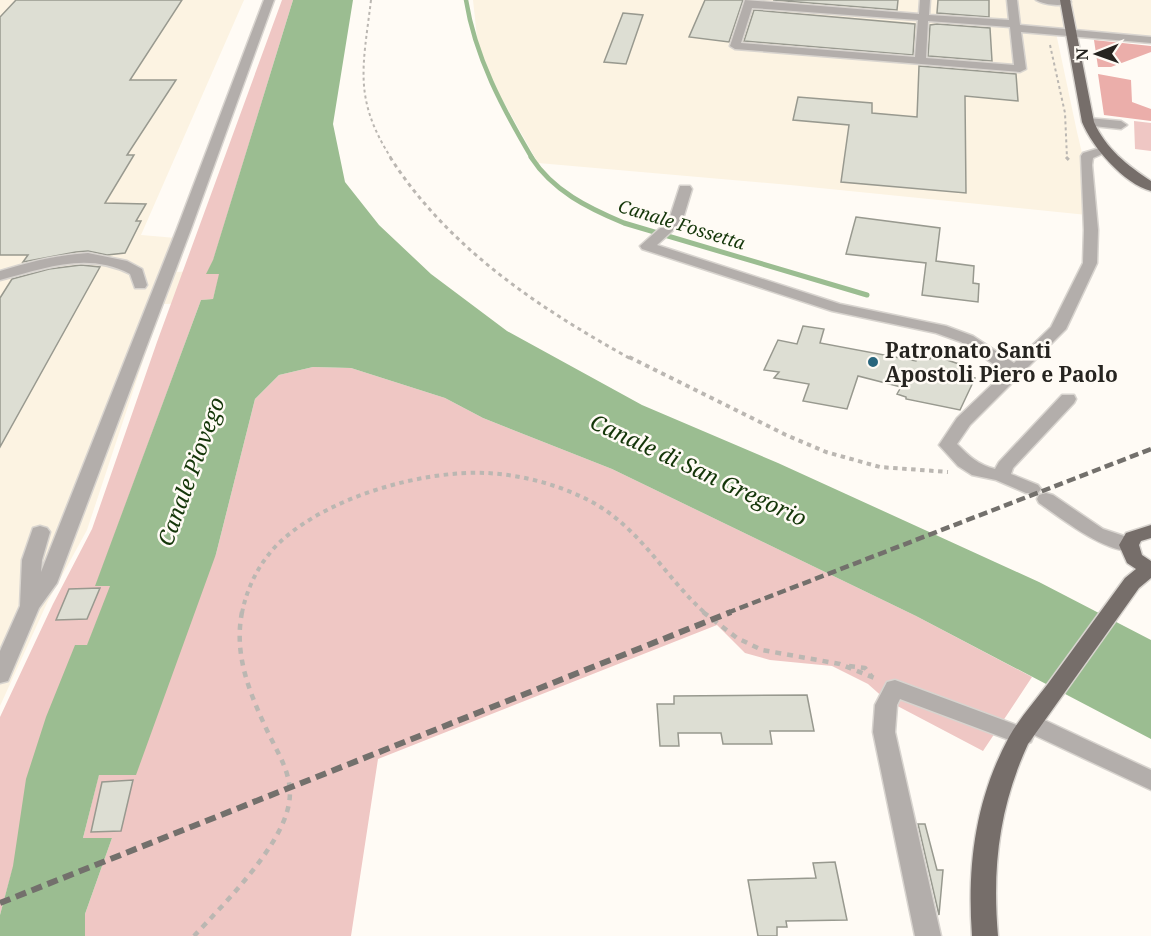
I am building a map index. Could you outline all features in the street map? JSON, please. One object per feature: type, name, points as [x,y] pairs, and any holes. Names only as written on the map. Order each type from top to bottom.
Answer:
[{"type":"main road","points":[[1065,1],[1088,122],[1093,137],[1103,151],[1120,167],[1151,187]]},
{"type":"main road","points":[[985,936],[982,899],[983,847],[995,797],[1012,754],[1136,579],[1149,571],[1134,558],[1129,546],[1133,537],[1151,531]]},
{"type":"street","points":[[0,675],[30,606],[47,583],[184,229],[269,0]]},
{"type":"street","points":[[920,61],[925,0]]},
{"type":"street","points":[[1012,0],[1015,26],[1020,69],[735,46],[750,3],[1015,26],[1151,40]]},
{"type":"street","points":[[1041,0],[1065,1]]},
{"type":"street","points":[[1088,122],[1121,125]]},
{"type":"street","points":[[1103,151],[1087,156],[1091,230],[1089,263],[1058,329],[963,422],[948,445],[964,462],[978,471],[1001,476],[1039,494],[1096,533],[1129,546]]},
{"type":"street","points":[[685,189],[675,222],[646,246],[837,308],[940,329],[967,339],[1015,371]]},
{"type":"street","points":[[0,276],[56,260],[103,259],[116,261],[137,272],[140,285]]},
{"type":"street","points":[[1001,476],[1005,466],[1068,399]]},
{"type":"street","points":[[30,606],[32,560],[40,532]]},
{"type":"street","points":[[928,936],[884,732],[886,705],[895,688],[1030,726],[1151,781]]},
{"type":"path","points":[[371,0],[363,77],[370,118],[384,148],[422,203],[482,261],[535,300],[607,345],[690,389],[813,448],[881,467],[921,471],[978,471]]},
{"type":"path","points":[[1050,45],[1065,114],[1066,157],[1077,164]]},
{"type":"path","points":[[194,936],[263,857],[287,811],[291,792],[288,777],[263,724],[245,675],[239,640],[248,593],[262,562],[276,547],[305,524],[362,495],[417,478],[471,473],[523,478],[572,492],[604,509],[641,537],[705,614],[722,630],[768,653],[845,666],[873,677]]},
{"type":"shaded area","points":[[0,0],[244,0],[141,235],[188,239],[177,272],[227,269],[216,303],[164,304],[87,530],[47,603],[0,706]]},
{"type":"shaded area","points":[[282,0],[293,0],[213,261],[207,273],[220,273],[213,299],[201,300],[96,585],[111,586],[50,749],[0,915],[0,717],[53,604],[92,529],[157,342]]},
{"type":"shaded area","points":[[473,0],[1151,0],[1151,37],[1055,28],[1097,216],[790,185],[538,163],[488,74],[478,47]]},
{"type":"shaded area","points":[[1094,40],[1151,46],[1151,52],[1111,67],[1098,67]]},
{"type":"shaded area","points":[[1098,74],[1131,80],[1132,102],[1151,109],[1151,121],[1104,115]]},
{"type":"shaded area","points":[[1134,121],[1151,123],[1151,151],[1135,149]]},
{"type":"shaded area","points":[[313,367],[351,368],[445,398],[483,418],[612,469],[916,616],[1032,677],[983,751],[886,700],[868,684],[832,666],[770,660],[745,653],[717,625],[378,759],[351,936],[85,936],[85,914],[112,838],[83,838],[99,774],[216,554],[255,399],[279,375]]},
{"type":"water","points":[[293,0],[353,0],[333,124],[345,182],[379,225],[431,274],[507,331],[642,405],[778,463],[1039,582],[1151,640],[1151,739],[916,616],[612,469],[483,418],[445,398],[351,368],[313,367],[279,375],[255,399],[216,554],[136,775],[99,775],[83,838],[112,838],[85,914],[85,936],[0,936],[0,915],[13,866],[26,779],[46,717],[75,645],[87,645],[110,586],[95,586],[201,300],[213,299],[219,274],[206,274],[213,260]]},
{"type":"building","points":[[16,0],[182,0],[130,80],[176,80],[127,155],[134,155],[105,203],[146,204],[136,221],[141,221],[125,253],[107,255],[88,251],[76,252],[23,262],[28,255],[0,255],[0,17]]},
{"type":"building","points":[[705,0],[743,0],[729,42],[689,37]]},
{"type":"building","points":[[773,0],[898,0],[897,10]]},
{"type":"building","points":[[938,0],[989,0],[989,17],[937,13]]},
{"type":"building","points":[[754,10],[915,24],[913,55],[744,41]]},
{"type":"building","points":[[623,13],[643,15],[626,64],[604,62]]},
{"type":"building","points":[[930,25],[990,28],[992,61],[928,56]]},
{"type":"building","points":[[919,66],[1016,74],[1018,101],[965,96],[966,193],[841,182],[849,125],[793,120],[798,97],[872,103],[872,113],[917,117]]},
{"type":"building","points":[[856,217],[940,228],[936,261],[974,266],[973,283],[979,284],[978,302],[922,295],[926,263],[846,254]]},
{"type":"building","points":[[81,265],[100,267],[0,447],[0,298],[12,279],[49,269]]},
{"type":"building","points":[[803,326],[824,329],[820,343],[916,361],[919,356],[930,359],[932,355],[968,367],[964,375],[975,378],[960,410],[906,399],[897,394],[901,387],[858,376],[847,409],[803,401],[809,384],[774,378],[779,372],[764,370],[778,340],[797,344]]},
{"type":"building","points":[[100,588],[87,619],[56,620],[69,589]]},
{"type":"building","points":[[807,695],[814,731],[770,731],[772,744],[723,744],[721,733],[678,733],[679,746],[660,746],[657,704],[674,704],[674,696]]},
{"type":"building","points":[[133,780],[121,831],[91,832],[102,782]]},
{"type":"building","points":[[918,824],[925,824],[937,870],[943,870],[939,915]]},
{"type":"building","points":[[835,862],[847,920],[786,921],[787,927],[777,927],[777,936],[758,936],[748,880],[816,878],[813,863]]},
{"type":"waterway","name":"Canale Fossetta","points":[[466,0],[483,62],[501,102],[532,158]]},
{"type":"waterway","name":"Canale Fossetta","points":[[531,157],[550,180],[572,197],[624,223],[867,295]]},
{"type":"railway","points":[[727,613],[1151,449]]},
{"type":"railway","points":[[0,903],[731,612]]},
{"type":"place","name":"Patronato Santi Apostoli Piero e Paolo","points":[[873,362]]},
{"type":"water label","name":"Canale di San Gregorio","points":[[699,469]]},
{"type":"water label","name":"Canale Piovego","points":[[190,471]]}]
